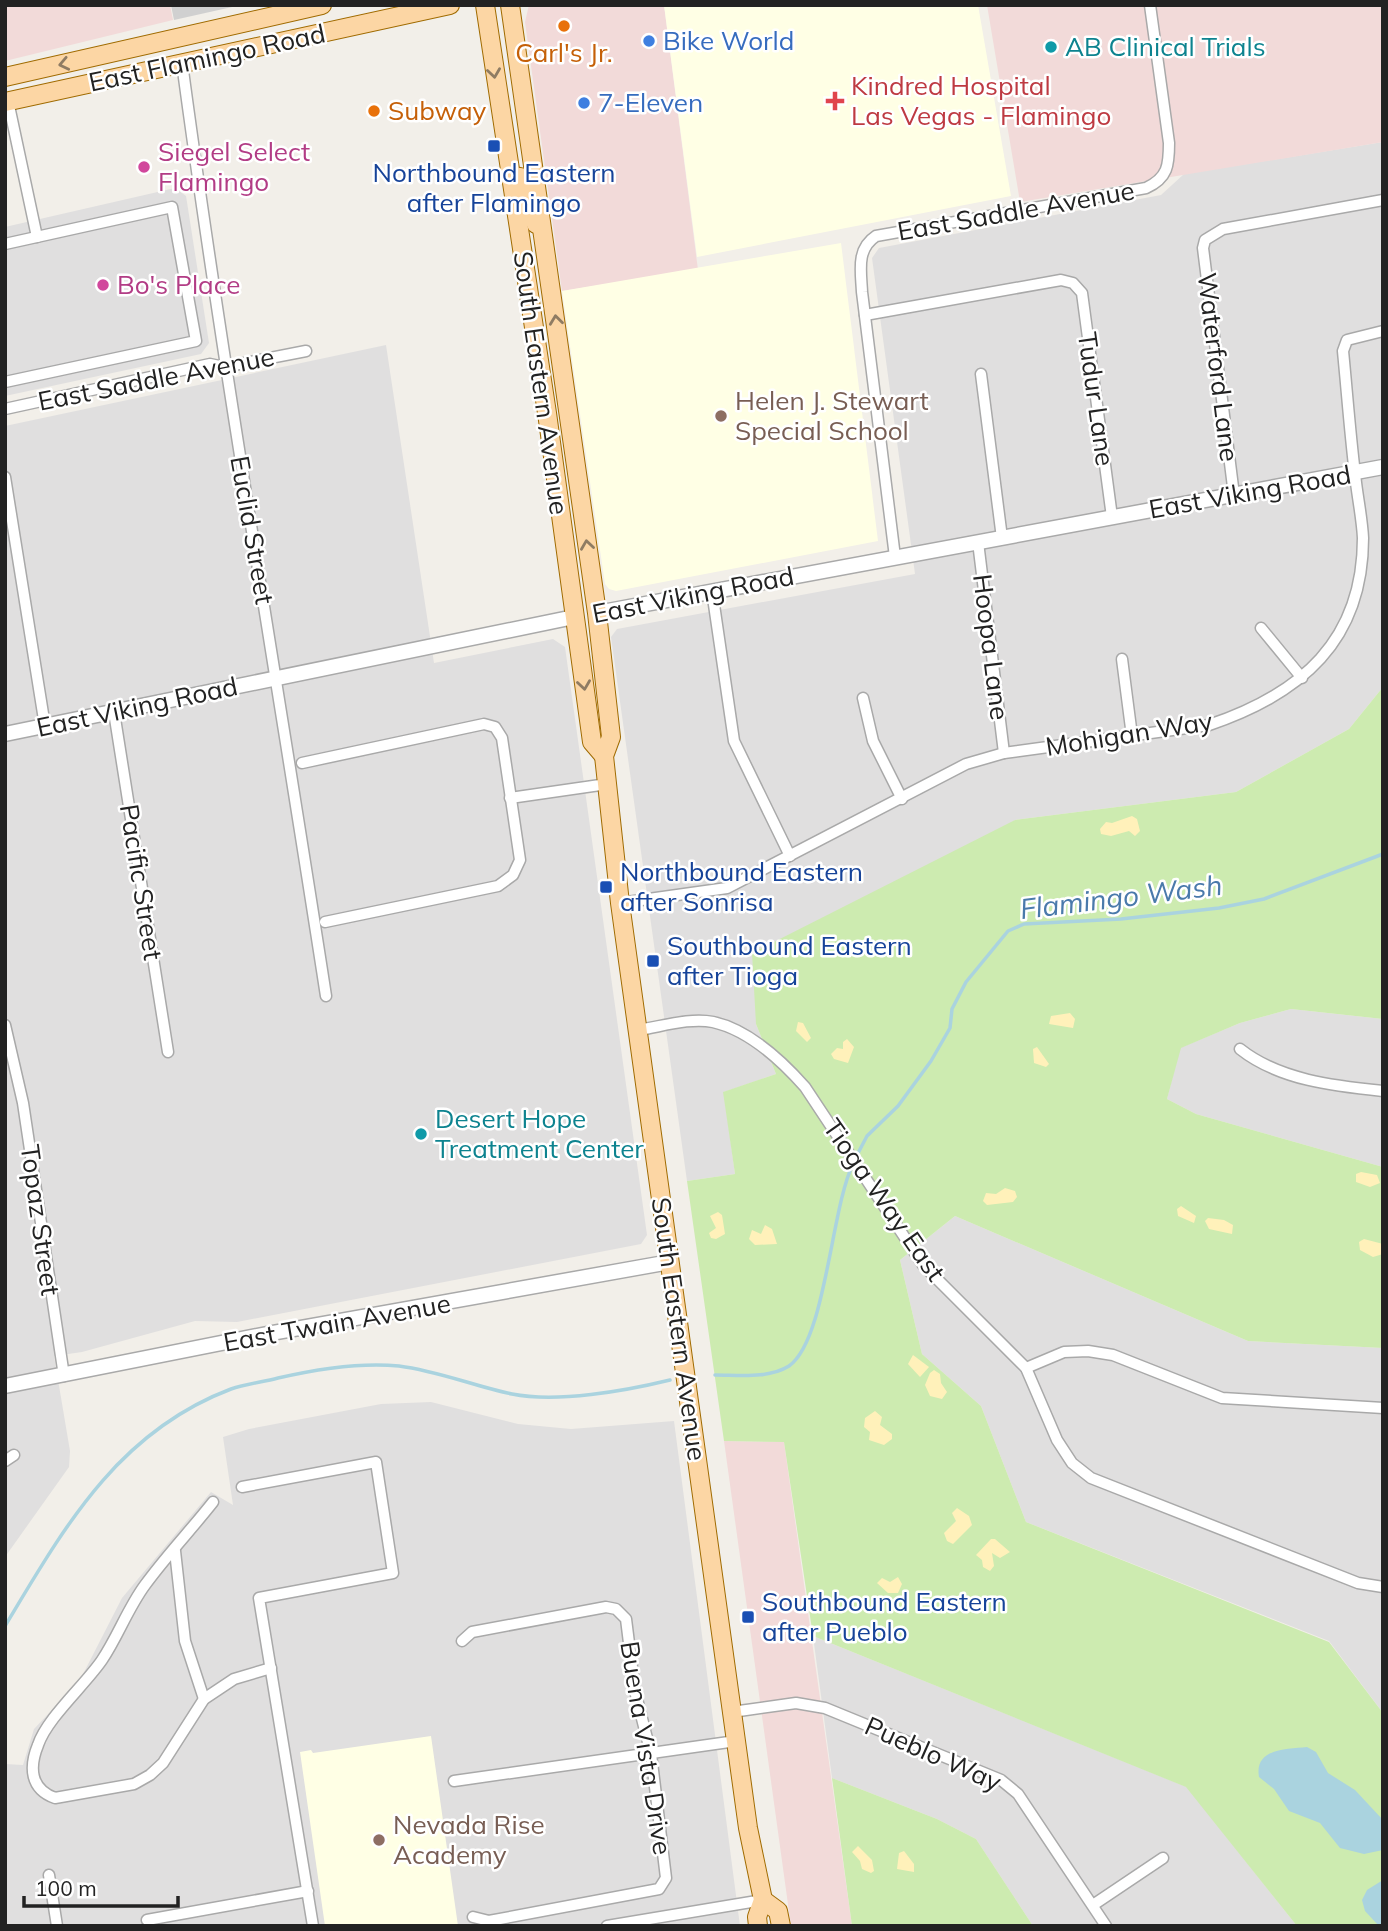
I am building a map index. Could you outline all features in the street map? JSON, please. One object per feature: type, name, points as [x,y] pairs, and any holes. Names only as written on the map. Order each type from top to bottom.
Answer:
[{"type":"main road","name":"East Flamingo Road","points":[[5,77],[322,5]]},
{"type":"main road","name":"East Flamingo Road","points":[[6,102],[450,5]]},
{"type":"main road","name":"South Eastern Avenue","points":[[485,5],[509,176],[533,319],[592,742],[604,756]]},
{"type":"main road","name":"South Eastern Avenue","points":[[510,5],[597,613],[611,737],[604,756],[620,903],[748,1828],[763,1900],[757,1917],[758,1926]]},
{"type":"main road","points":[[182,63],[200,46],[273,28],[289,13]]},
{"type":"main road","points":[[87,83],[102,70],[166,54],[194,36]]},
{"type":"main road","points":[[509,176],[520,177],[531,215],[544,239]]},
{"type":"main road","points":[[513,201],[528,224],[537,258],[550,270]]},
{"type":"main road","name":"South Eastern Avenue","points":[[763,1900],[778,1911],[781,1926]]},
{"type":"street","name":"East Saddle Avenue","points":[[865,315],[860,261],[867,242],[876,236],[1146,188],[1164,176],[1169,165],[1169,143],[1150,5]]},
{"type":"street","name":"Euclid Street","points":[[182,63],[224,367],[277,678],[326,996]]},
{"type":"street","points":[[6,102],[37,237]]},
{"type":"street","name":"Waterford Lane","points":[[1234,495],[1203,248],[1205,240],[1223,229],[1383,200]]},
{"type":"street","points":[[5,244],[172,207],[196,341],[5,382]]},
{"type":"street","name":"Tudur Lane","points":[[865,315],[1061,280],[1073,284],[1082,293],[1112,517]]},
{"type":"street","points":[[865,315],[895,557]]},
{"type":"street","name":"Mohigan Way","points":[[620,903],[727,888],[966,764],[1004,753],[1209,725],[1239,715],[1302,678],[1340,637],[1356,597],[1363,538],[1343,351],[1347,340],[1383,331]]},
{"type":"street","name":"East Saddle Avenue","points":[[5,409],[210,365],[224,367],[306,351]]},
{"type":"street","points":[[981,374],[1002,538]]},
{"type":"street","name":"East Viking Road","points":[[5,734],[574,617],[1383,467]]},
{"type":"street","points":[[5,477],[45,726]]},
{"type":"street","name":"Hoopa Lane","points":[[978,542],[1004,753]]},
{"type":"street","points":[[712,591],[734,741],[790,856]]},
{"type":"street","points":[[1261,628],[1302,678]]},
{"type":"street","points":[[1122,659],[1132,736]]},
{"type":"street","points":[[863,698],[865,719],[873,741],[902,799]]},
{"type":"street","name":"Pacific Street","points":[[114,712],[169,1052]]},
{"type":"street","points":[[302,763],[484,724],[495,727],[502,738],[520,860],[513,874],[498,886],[325,922]]},
{"type":"street","points":[[510,798],[607,784]]},
{"type":"street","name":"Tioga Way East","points":[[638,1030],[713,1022],[739,1032],[785,1064],[805,1087],[923,1265],[1026,1368],[1057,1440],[1072,1463],[1091,1478],[1359,1583],[1383,1587]]},
{"type":"street","name":"Topaz Street","points":[[5,1025],[23,1103],[64,1376]]},
{"type":"street","points":[[1240,1049],[1257,1062],[1278,1070],[1336,1087],[1383,1091]]},
{"type":"street","name":"East Twain Avenue","points":[[5,1386],[272,1333],[670,1262]]},
{"type":"street","points":[[1026,1368],[1064,1352],[1088,1351],[1112,1355],[1222,1398],[1383,1408]]},
{"type":"street","points":[[242,1487],[376,1462],[393,1573],[259,1598],[313,1926]]},
{"type":"street","points":[[213,1502],[144,1586],[103,1659],[44,1731],[37,1747],[32,1771],[34,1782],[44,1794],[55,1798],[134,1784],[163,1763],[204,1699],[234,1679],[271,1668]]},
{"type":"street","points":[[175,1551],[185,1641],[204,1699]]},
{"type":"street","name":"Buena Vista Drive","points":[[462,1641],[472,1632],[606,1607],[623,1613],[635,1691],[650,1754],[666,1878],[659,1889],[489,1921],[473,1917]]},
{"type":"street","name":"Pueblo Way","points":[[732,1712],[796,1703],[824,1708],[1001,1780],[1018,1794],[1106,1926]]},
{"type":"street","points":[[454,1781],[736,1741]]},
{"type":"street","points":[[1093,1905],[1163,1858]]},
{"type":"street","points":[[49,1875],[57,1926]]},
{"type":"street","points":[[147,1920],[308,1891]]},
{"type":"street","points":[[607,1926],[664,1921],[763,1900]]},
{"type":"shaded area","points":[[5,5],[170,5],[173,20],[5,61]]},
{"type":"shaded area","points":[[171,5],[241,5],[174,20]]},
{"type":"shaded area","points":[[529,5],[664,5],[698,270],[562,291],[525,22]]},
{"type":"shaded area","name":"Kindred Hospital Las Vegas - Flamingo","points":[[664,5],[978,5],[1011,196],[697,257]]},
{"type":"shaded area","points":[[987,5],[1383,5],[1383,142],[1020,202]]},
{"type":"shaded area","points":[[1383,142],[1383,687],[1349,729],[1236,792],[1015,820],[756,1024],[776,1074],[724,1092],[735,1174],[687,1181],[611,637],[617,629],[915,574],[872,258],[879,248],[1161,195],[1184,174]]},
{"type":"shaded area","name":"Bo's Place","points":[[175,188],[186,196],[209,343],[201,354],[5,396],[5,227]]},
{"type":"shaded area","name":"Helen J. Stewart Special School","points":[[841,243],[878,541],[616,591],[609,589],[605,584],[562,291]]},
{"type":"shaded area","points":[[386,345],[434,663],[553,639],[565,647],[647,1235],[641,1244],[237,1322],[195,1321],[82,1352],[54,1356],[70,1451],[69,1467],[5,1557],[5,426]]},
{"type":"shaded area","points":[[1291,1009],[1383,1019],[1383,1167],[1196,1114],[1167,1099],[1180,1048],[1240,1023]]},
{"type":"shaded area","points":[[955,1216],[1248,1341],[1383,1348],[1383,1713],[1329,1641],[1026,1522],[981,1406],[922,1354],[900,1260]]},
{"type":"shaded area","points":[[431,1402],[518,1424],[571,1429],[674,1421],[740,1926],[5,1926],[5,1764],[23,1765],[34,1729],[80,1680],[122,1598],[211,1492],[233,1505],[223,1437],[249,1429],[381,1404]]},
{"type":"shaded area","points":[[724,1441],[784,1442],[852,1926],[791,1926]]},
{"type":"shaded area","points":[[813,1636],[1187,1787],[1297,1926],[1033,1926],[976,1839],[937,1819],[832,1778]]},
{"type":"shaded area","name":"Nevada Rise Academy","points":[[431,1736],[458,1926],[325,1926],[300,1752],[311,1750],[313,1753]]},
{"type":"green space","points":[[1383,687],[1383,1019],[1291,1009],[1240,1023],[1181,1048],[1167,1099],[1196,1114],[1383,1167],[1383,1348],[1248,1341],[955,1216],[900,1260],[922,1354],[981,1406],[1026,1522],[1329,1642],[1383,1713],[1383,1926],[1297,1926],[1186,1787],[813,1636],[784,1442],[724,1441],[687,1181],[735,1174],[723,1092],[776,1074],[756,1024],[752,953],[1015,820],[1236,792],[1349,729]]},
{"type":"green space","points":[[832,1778],[937,1819],[976,1839],[1033,1926],[852,1926]]},
{"type":"sand","points":[[1132,816],[1137,819],[1140,831],[1135,836],[1129,831],[1111,836],[1101,834],[1100,829],[1106,822],[1112,823]]},
{"type":"sand","points":[[1070,1013],[1075,1019],[1073,1028],[1049,1024],[1051,1016]]},
{"type":"sand","points":[[798,1022],[803,1023],[811,1038],[807,1042],[796,1031]]},
{"type":"sand","points":[[847,1039],[854,1047],[848,1063],[834,1059],[831,1054],[837,1048],[843,1049],[843,1042]]},
{"type":"sand","points":[[1037,1047],[1049,1064],[1046,1067],[1034,1063],[1033,1049]]},
{"type":"sand","points":[[1361,1172],[1377,1175],[1380,1183],[1370,1187],[1356,1182],[1356,1174]]},
{"type":"sand","points":[[1005,1188],[1015,1191],[1017,1197],[1013,1202],[987,1205],[983,1201],[986,1193],[996,1194]]},
{"type":"sand","points":[[1181,1206],[1196,1216],[1194,1223],[1178,1216],[1177,1209]]},
{"type":"sand","points":[[718,1212],[722,1215],[725,1234],[716,1239],[711,1238],[709,1233],[716,1228],[710,1216]]},
{"type":"sand","points":[[1208,1218],[1224,1220],[1233,1225],[1232,1234],[1209,1229],[1205,1221]]},
{"type":"sand","points":[[765,1225],[772,1229],[777,1244],[755,1245],[749,1239],[752,1230],[761,1234]]},
{"type":"sand","points":[[1364,1239],[1383,1244],[1383,1254],[1373,1257],[1360,1250],[1359,1242]]},
{"type":"sand","points":[[913,1355],[929,1367],[920,1377],[908,1364]]},
{"type":"sand","points":[[934,1370],[940,1374],[941,1383],[947,1392],[942,1399],[930,1396],[925,1385]]},
{"type":"sand","points":[[875,1411],[882,1417],[880,1425],[892,1434],[892,1439],[884,1445],[869,1440],[870,1432],[864,1427],[865,1418]]},
{"type":"sand","points":[[957,1508],[969,1516],[972,1525],[953,1544],[947,1541],[944,1533],[956,1521],[952,1513]]},
{"type":"sand","points":[[991,1539],[995,1539],[1010,1552],[1000,1558],[992,1553],[994,1566],[990,1571],[983,1567],[982,1560],[976,1555]]},
{"type":"sand","points":[[898,1577],[902,1584],[898,1593],[888,1593],[877,1583],[882,1578],[890,1582]]},
{"type":"sand","points":[[858,1846],[872,1860],[874,1871],[871,1873],[862,1869],[860,1861],[852,1852]]},
{"type":"sand","points":[[904,1851],[914,1864],[914,1872],[897,1869],[899,1853]]},
{"type":"water","points":[[1307,1747],[1316,1752],[1328,1773],[1355,1790],[1383,1820],[1383,1850],[1364,1854],[1340,1848],[1320,1823],[1289,1811],[1274,1789],[1259,1777],[1259,1767],[1267,1755]]},
{"type":"water","points":[[1383,1880],[1383,1926],[1379,1926],[1365,1911],[1362,1900],[1367,1890]]},
{"type":"waterway","name":"Flamingo Wash","points":[[856,1157],[867,1136],[898,1106],[931,1061],[950,1028],[952,1009],[966,982],[1008,931],[1024,924],[1121,919],[1219,908],[1264,899],[1383,854]]},
{"type":"waterway","name":"Flamingo Wash","points":[[715,1375],[772,1373],[789,1366],[801,1352],[812,1330],[820,1302],[845,1184],[853,1164]]},
{"type":"waterway","name":"Flamingo Wash","points":[[5,1626],[72,1519],[125,1457],[156,1430],[191,1408],[231,1389],[308,1372],[369,1365],[413,1368],[512,1394],[549,1397],[591,1394],[670,1380]]},
{"type":"place","name":"Carl's Jr.","points":[[564,26]]},
{"type":"place","name":"Bike World","points":[[649,41]]},
{"type":"place","name":"AB Clinical Trials","points":[[1051,47]]},
{"type":"place","name":"Kindred Hospital Las Vegas - Flamingo","points":[[835,101]]},
{"type":"place","name":"7-Eleven","points":[[584,103]]},
{"type":"place","name":"Subway","points":[[374,111]]},
{"type":"place","name":"Northbound Eastern after Flamingo","points":[[494,146]]},
{"type":"place","name":"Siegel Select Flamingo","points":[[144,167]]},
{"type":"place","name":"Bo's Place","points":[[103,285]]},
{"type":"place","name":"Helen J. Stewart Special School","points":[[721,416]]},
{"type":"place","name":"Northbound Eastern after Sonrisa","points":[[606,887]]},
{"type":"place","name":"Southbound Eastern after Tioga","points":[[653,961]]},
{"type":"place","name":"Desert Hope Treatment Center","points":[[421,1134]]},
{"type":"place","name":"Southbound Eastern after Pueblo","points":[[748,1617]]},
{"type":"place","name":"Nevada Rise Academy","points":[[379,1840]]}]
